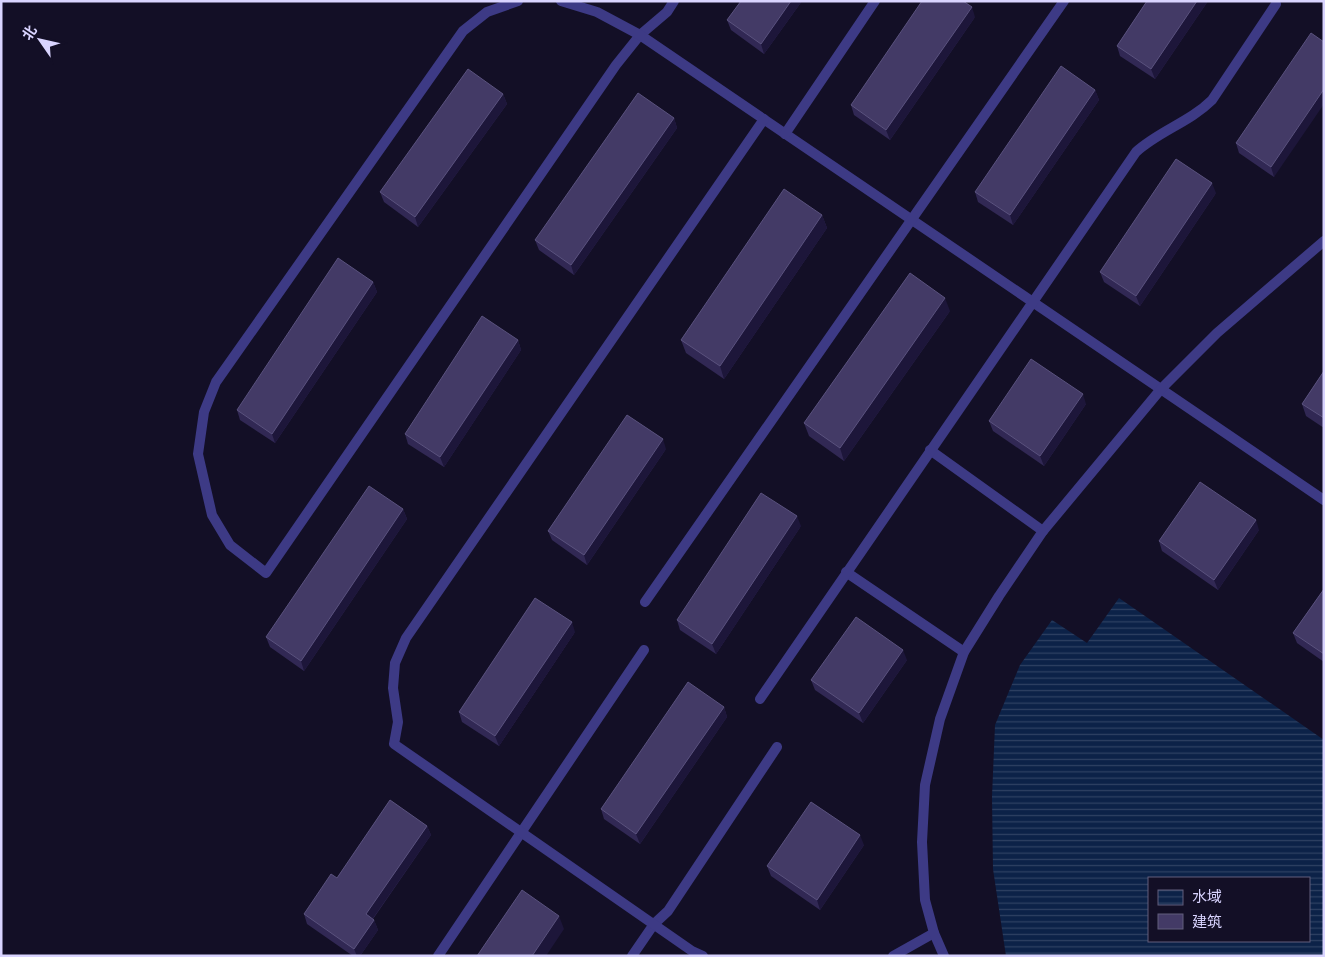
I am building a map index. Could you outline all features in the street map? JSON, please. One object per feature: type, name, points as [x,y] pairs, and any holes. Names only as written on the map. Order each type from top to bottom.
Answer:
[{"type":"lane","points":[[518,1],[487,12],[463,31],[216,382],[204,412],[198,454],[212,515],[230,545],[266,573],[616,65],[640,36],[667,12],[674,1]]},
{"type":"lane","points":[[561,1],[597,12],[640,36],[1324,500]]},
{"type":"lane","points":[[785,134],[875,1]]},
{"type":"lane","points":[[645,602],[910,219],[1064,1]]},
{"type":"lane","points":[[760,699],[1031,301],[1136,152],[1150,139],[1202,110],[1212,100],[1276,4]]},
{"type":"lane","points":[[703,956],[692,951],[394,744],[398,722],[393,688],[395,663],[406,638],[764,120]]},
{"type":"lane","points":[[944,956],[934,933],[925,900],[922,842],[925,785],[940,719],[964,652],[998,596],[1043,531],[1161,389],[1217,333],[1324,241]]},
{"type":"lane","points":[[930,450],[1043,531]]},
{"type":"lane","points":[[846,572],[964,652]]},
{"type":"lane","points":[[438,956],[644,650]]},
{"type":"lane","points":[[632,956],[654,924],[668,911],[777,747]]},
{"type":"lane","points":[[893,956],[934,933]]},
{"type":"water","points":[[1119,598],[1324,740],[1324,956],[1006,956],[993,869],[992,797],[995,725],[1020,665],[1052,620],[1087,643]]},
{"type":"building","points":[[741,1],[791,1],[761,44],[727,20]]},
{"type":"building","points":[[922,1],[963,1],[972,7],[886,130],[851,105]]},
{"type":"building","points":[[1147,1],[1197,1],[1151,69],[1117,46]]},
{"type":"building","points":[[1311,33],[1324,42],[1324,89],[1271,167],[1236,143]]},
{"type":"building","points":[[1061,66],[1095,90],[1010,215],[975,192]]},
{"type":"building","points":[[468,69],[503,94],[415,217],[380,192]]},
{"type":"building","points":[[638,93],[674,118],[571,265],[535,240]]},
{"type":"building","points":[[1176,159],[1212,183],[1136,296],[1100,272]]},
{"type":"building","points":[[784,189],[822,215],[720,366],[681,340]]},
{"type":"building","points":[[338,258],[373,282],[272,434],[237,410]]},
{"type":"building","points":[[910,273],[945,298],[840,448],[804,423]]},
{"type":"building","points":[[482,316],[518,340],[440,457],[405,434]]},
{"type":"building","points":[[1031,359],[1083,394],[1040,456],[989,421]]},
{"type":"building","points":[[1324,371],[1324,418],[1302,404]]},
{"type":"building","points":[[627,415],[663,439],[584,555],[548,531]]},
{"type":"building","points":[[1200,482],[1256,520],[1214,580],[1159,541]]},
{"type":"building","points":[[369,486],[403,509],[301,661],[266,637]]},
{"type":"building","points":[[761,493],[797,516],[712,644],[677,620]]},
{"type":"building","points":[[1324,589],[1324,654],[1293,633]]},
{"type":"building","points":[[535,598],[572,622],[495,736],[459,712]]},
{"type":"building","points":[[856,617],[903,650],[859,713],[811,680]]},
{"type":"building","points":[[688,682],[724,707],[636,834],[601,809]]},
{"type":"building","points":[[390,800],[427,826],[366,914],[374,920],[354,949],[304,914],[331,874],[337,878]]},
{"type":"building","points":[[811,802],[860,835],[817,900],[767,866]]},
{"type":"building","points":[[522,890],[559,916],[532,956],[477,956]]}]
